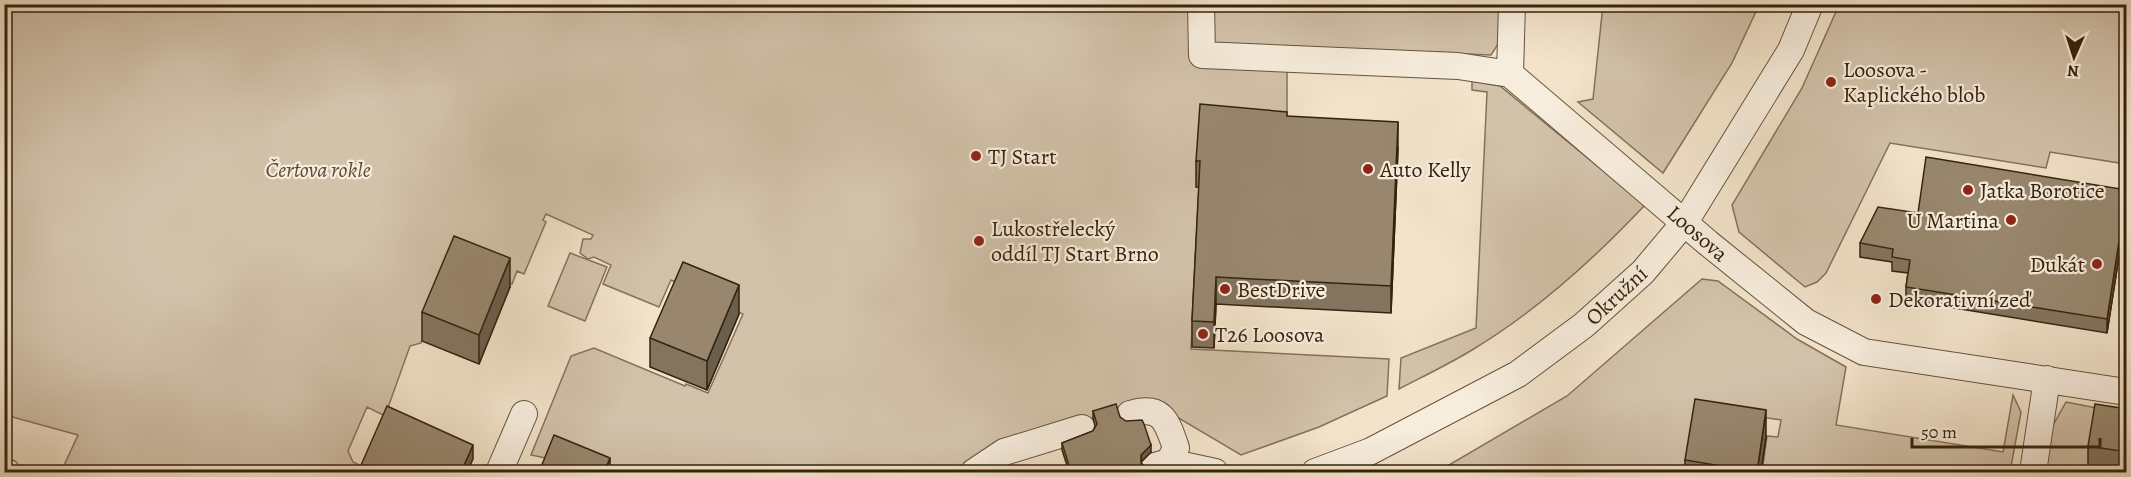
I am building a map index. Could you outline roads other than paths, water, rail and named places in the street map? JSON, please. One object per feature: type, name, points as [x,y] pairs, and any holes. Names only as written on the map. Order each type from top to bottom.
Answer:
[{"type":"street","points":[[1201,4],[1202,56],[1458,66],[1510,74],[1512,4]]},
{"type":"street","name":"Okružní","points":[[1315,472],[1371,451],[1518,374],[1584,325],[1643,272],[1685,222],[1791,50],[1810,4]]},
{"type":"street","name":"Loosova","points":[[1510,74],[1806,322],[1864,352],[2127,392]]},
{"type":"street","points":[[2033,472],[2047,379]]},
{"type":"street","points":[[1130,414],[1146,409],[1159,414],[1168,425],[1176,448],[1162,464],[1215,472]]},
{"type":"street","points":[[499,472],[524,414]]},
{"type":"street","points":[[974,472],[1004,452],[1082,428]]},
{"type":"place","name":"Loosova - Kaplického blob","points":[[1831,82]]},
{"type":"place","name":"TJ Start","points":[[976,156]]},
{"type":"place","name":"Auto Kelly","points":[[1368,169]]},
{"type":"place","name":"Jatka Borotice","points":[[1968,190]]},
{"type":"place","name":"U Martina","points":[[2011,220]]},
{"type":"place","name":"Lukostřelecký oddíl TJ Start Brno","points":[[979,241]]},
{"type":"place","name":"Dukát","points":[[2097,264]]},
{"type":"place","name":"BestDrive","points":[[1225,289]]},
{"type":"place","name":"Dekorativní zeď","points":[[1876,299]]},
{"type":"place","name":"T26 Loosova","points":[[1203,334]]},
{"type":"park label","name":"Čertova rokle","points":[[318,169]]}]
